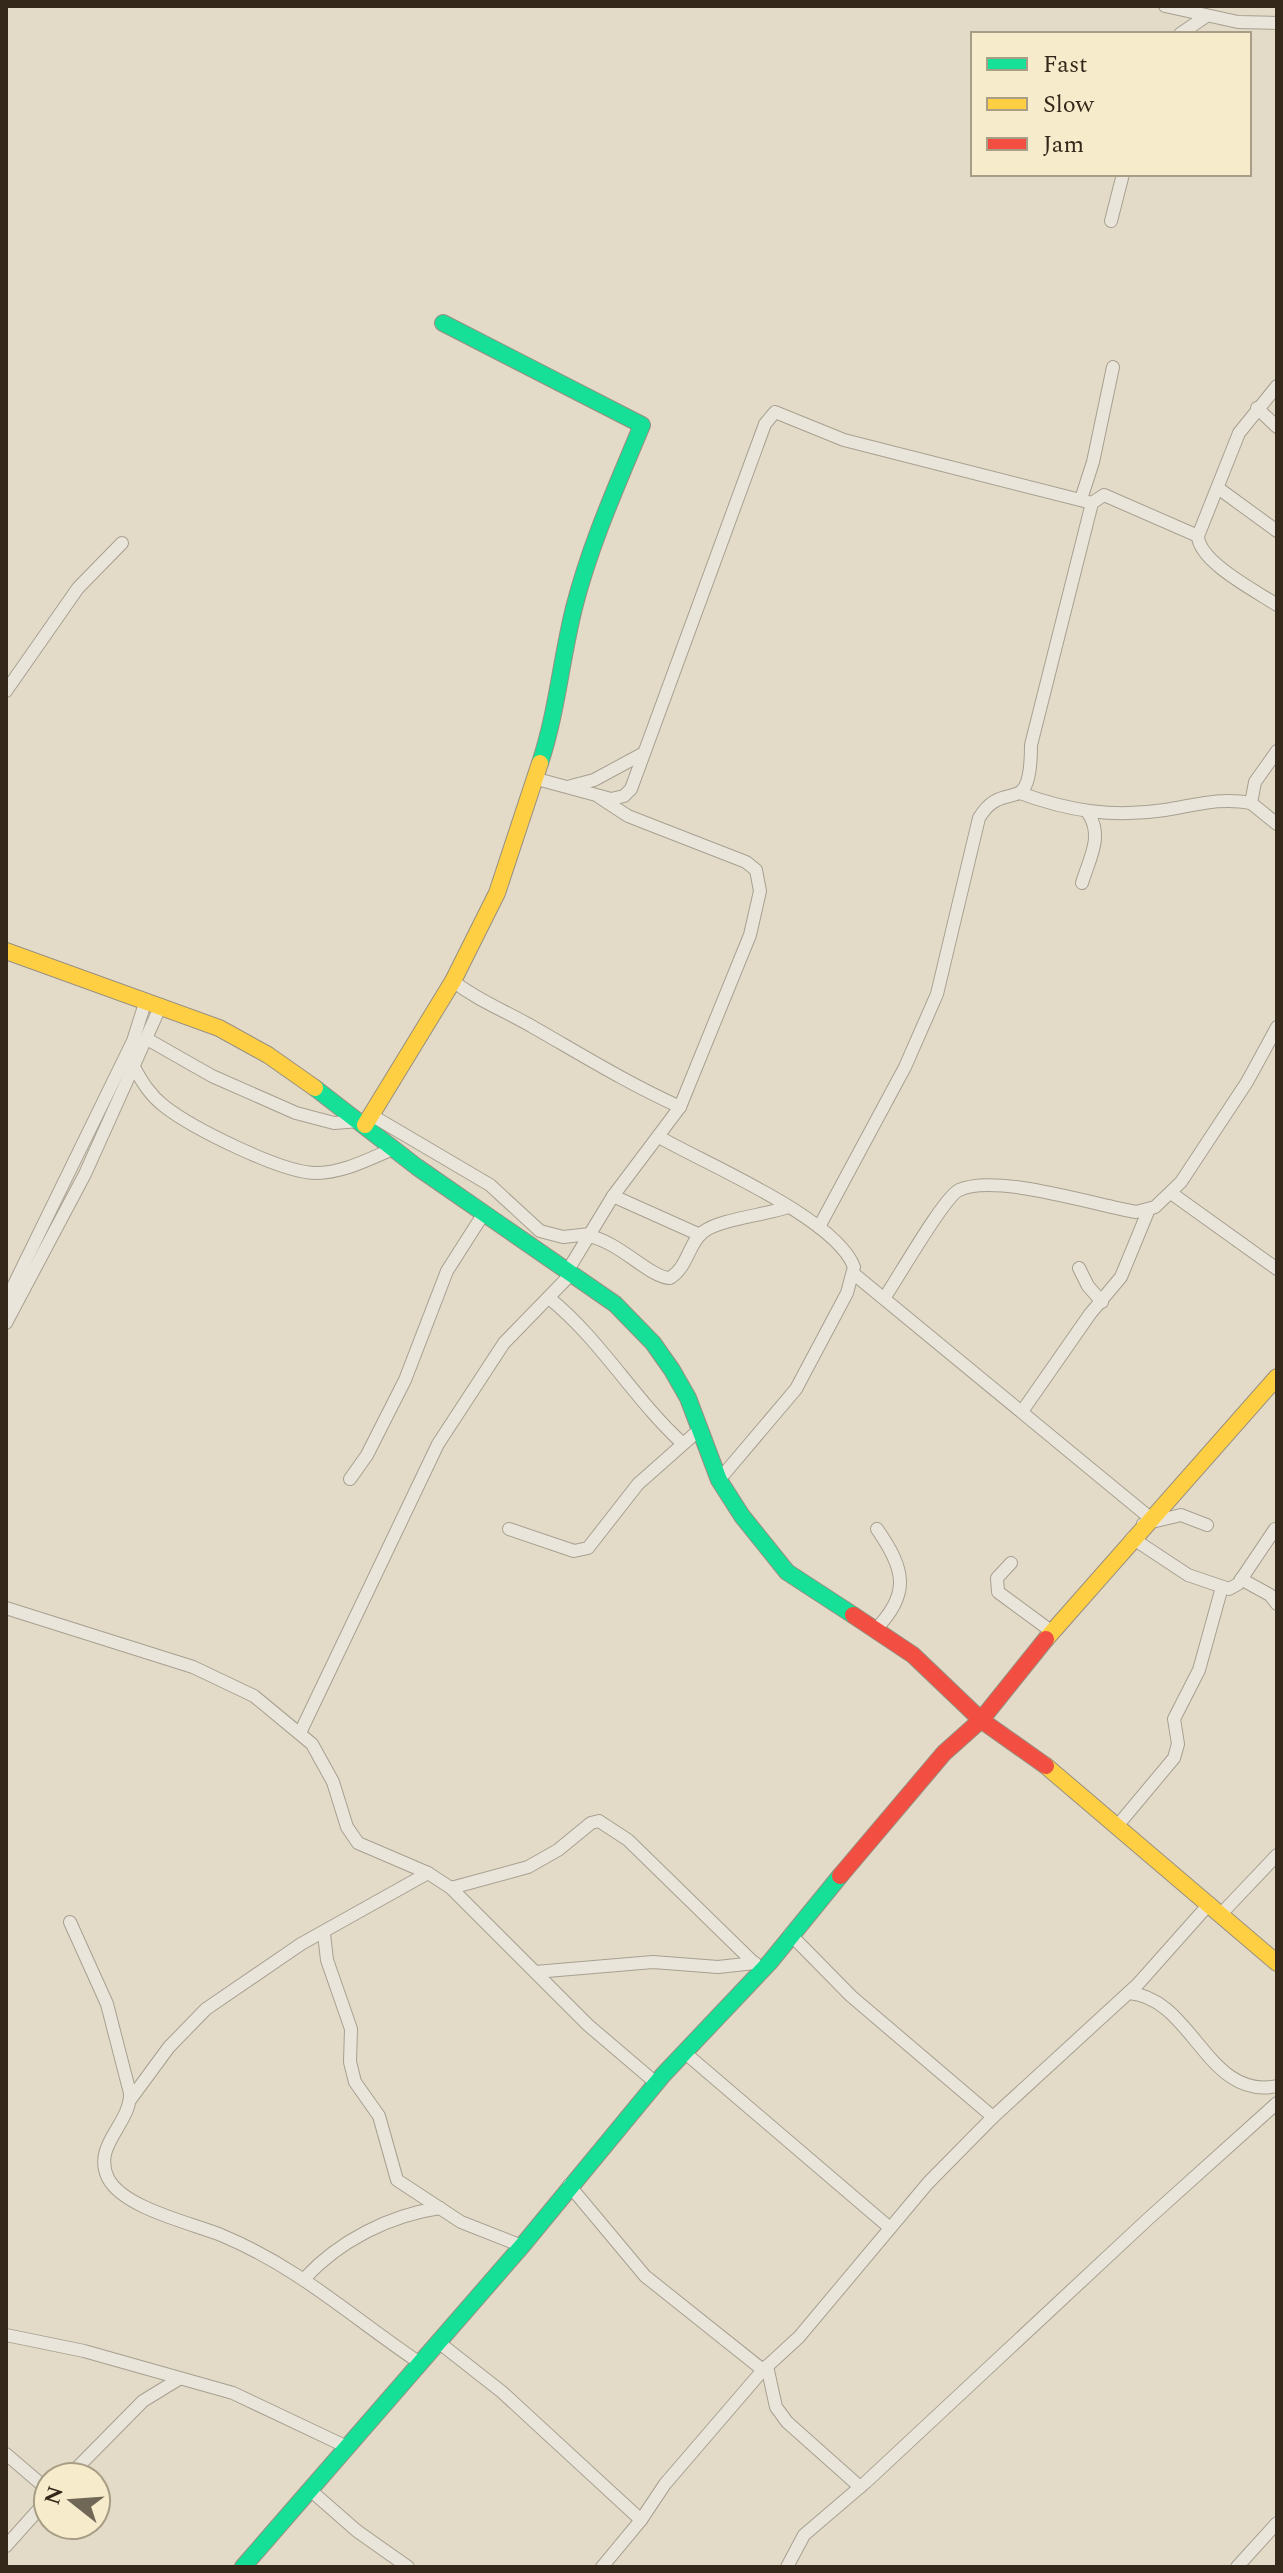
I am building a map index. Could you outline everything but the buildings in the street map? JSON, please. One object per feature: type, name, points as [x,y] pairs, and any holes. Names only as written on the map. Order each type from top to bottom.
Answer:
[{"type":"street","points":[[1171,8],[1205,17],[1277,23]]},
{"type":"street","points":[[1183,32],[1205,17]]},
{"type":"street","points":[[1111,221],[1122,176]]},
{"type":"street","points":[[365,1120],[453,981],[497,893],[555,718],[574,609],[598,531],[642,425],[443,323]]},
{"type":"street","points":[[1020,793],[1031,777],[1031,745],[1113,367]]},
{"type":"street","points":[[1277,386],[1239,433],[1198,536],[1200,548],[1212,561],[1277,605]]},
{"type":"street","points":[[1257,408],[1277,427]]},
{"type":"street","points":[[537,779],[617,799],[624,796],[636,779],[765,424],[775,412],[844,440],[900,456],[1086,501],[1104,495],[1198,536]]},
{"type":"street","points":[[1218,488],[1277,531]]},
{"type":"street","points":[[6,691],[78,588],[122,543]]},
{"type":"street","points":[[1251,803],[1255,782],[1277,751]]},
{"type":"street","points":[[566,787],[594,780],[644,753]]},
{"type":"street","points":[[819,1227],[905,1067],[937,994],[979,818],[991,802],[1020,793],[1088,813],[1118,815],[1222,799],[1251,803],[1277,824]]},
{"type":"street","points":[[300,1733],[438,1444],[498,1352],[570,1272],[613,1196],[680,1107],[750,935],[759,876],[746,862],[628,816],[597,795]]},
{"type":"street","points":[[1082,883],[1097,828],[1088,813]]},
{"type":"street","points":[[6,951],[219,1028],[268,1055],[365,1120],[490,1185],[540,1231],[563,1237],[589,1235],[617,1245],[664,1278],[676,1274],[700,1235],[721,1224],[788,1207]]},
{"type":"street","points":[[453,981],[490,1007],[530,1025],[612,1074],[680,1107]]},
{"type":"street","points":[[6,1323],[85,1174],[147,1039],[154,1003]]},
{"type":"street","points":[[6,1301],[154,1003]]},
{"type":"street","points":[[885,1297],[944,1203],[958,1190],[979,1186],[1017,1188],[1117,1209],[1136,1212],[1149,1209],[1171,1193],[1234,1103],[1277,1027]]},
{"type":"street","points":[[147,1039],[212,1076],[296,1113],[334,1123],[365,1120]]},
{"type":"street","points":[[134,1067],[150,1093],[179,1116],[285,1168],[318,1173],[337,1171],[393,1149]]},
{"type":"street","points":[[365,1120],[393,1149],[615,1304],[653,1343],[688,1398],[719,1480],[742,1516],[787,1572],[913,1655],[981,1720],[1053,1769],[1277,1963]]},
{"type":"street","points":[[659,1137],[819,1227],[851,1258],[854,1274],[796,1389],[719,1480]]},
{"type":"street","points":[[1171,1193],[1277,1269]]},
{"type":"street","points":[[613,1196],[700,1235]]},
{"type":"street","points":[[1023,1410],[1121,1277],[1149,1209]]},
{"type":"street","points":[[350,1479],[367,1455],[405,1380],[447,1271],[484,1213]]},
{"type":"street","points":[[1079,1268],[1088,1286],[1102,1302]]},
{"type":"street","points":[[854,1274],[1023,1410],[1146,1521]]},
{"type":"street","points":[[549,1298],[581,1326],[658,1421],[682,1443]]},
{"type":"street","points":[[243,2567],[522,2246],[569,2185],[656,2083],[790,1934],[916,1784],[981,1720],[1051,1631],[1277,1377]]},
{"type":"street","points":[[509,1529],[574,1551],[588,1548],[633,1490],[699,1430]]},
{"type":"street","points":[[1146,1521],[1181,1515],[1207,1525]]},
{"type":"street","points":[[875,1630],[898,1603],[901,1589],[892,1550],[877,1529]]},
{"type":"street","points":[[1132,1538],[1163,1561],[1222,1587],[1234,1588],[1275,1529]]},
{"type":"street","points":[[1011,1563],[997,1578],[998,1592],[1051,1631]]},
{"type":"street","points":[[1241,1579],[1270,1595],[1277,1604]]},
{"type":"street","points":[[1118,1825],[1174,1758],[1178,1744],[1174,1719],[1199,1670],[1222,1587]]},
{"type":"street","points":[[6,1608],[193,1667],[254,1696],[300,1733],[323,1761],[347,1827],[358,1843],[428,1873],[451,1888],[588,2025],[656,2083]]},
{"type":"street","points":[[451,1888],[528,1867],[558,1850],[591,1823],[599,1821],[628,1840],[762,1963]]},
{"type":"street","points":[[602,2567],[641,2520],[665,2484],[765,2368],[799,2337],[947,2162],[1216,1908],[1277,1855]]},
{"type":"street","points":[[420,2363],[305,2278],[268,2255],[132,2201],[109,2179],[105,2154],[130,2100],[169,2047],[206,2009],[301,1944],[324,1934],[382,1896],[428,1873]]},
{"type":"street","points":[[70,1922],[107,2004],[130,2100]]},
{"type":"street","points":[[324,1934],[327,1960],[351,2029],[350,2062],[355,2082],[379,2116],[391,2170],[397,2180],[461,2222],[522,2246]]},
{"type":"street","points":[[790,1934],[851,1996],[993,2117]]},
{"type":"street","points":[[535,1972],[653,1962],[718,1967],[762,1963]]},
{"type":"street","points":[[1129,1993],[1144,1994],[1161,2004],[1214,2063],[1242,2084],[1264,2089],[1277,2086]]},
{"type":"street","points":[[684,2052],[890,2228]]},
{"type":"street","points":[[787,2567],[804,2535],[1272,2108],[1277,2123]]},
{"type":"street","points":[[569,2185],[645,2276],[765,2368],[776,2407],[787,2422],[860,2487]]},
{"type":"street","points":[[305,2278],[336,2249],[368,2232],[440,2208]]},
{"type":"street","points":[[6,2335],[84,2351],[233,2393],[345,2446]]},
{"type":"street","points":[[437,2341],[502,2392],[641,2520]]},
{"type":"street","points":[[84,2461],[143,2401],[179,2379]]},
{"type":"street","points":[[6,2454],[32,2476]]},
{"type":"street","points":[[309,2489],[357,2531],[408,2567]]},
{"type":"street","points":[[6,2546],[32,2517]]},
{"type":"street","points":[[1237,2567],[1277,2523]]},
{"type":"traffic: fast","points":[[443,323],[642,425],[580,585],[551,725],[540,763]]},
{"type":"traffic: fast","points":[[315,1088],[417,1167],[615,1304],[653,1343],[672,1370],[688,1398],[719,1480],[742,1516],[787,1572],[853,1615]]},
{"type":"traffic: fast","points":[[243,2567],[522,2246],[663,2075],[770,1962],[840,1876]]},
{"type":"traffic: slow","points":[[365,1125],[453,981],[497,893],[540,763]]},
{"type":"traffic: slow","points":[[6,951],[219,1028],[268,1055],[315,1088]]},
{"type":"traffic: slow","points":[[1046,1639],[1277,1377]]},
{"type":"traffic: slow","points":[[1046,1766],[1277,1963]]},
{"type":"traffic: jam","points":[[853,1615],[913,1655],[981,1720],[1046,1766]]},
{"type":"traffic: jam","points":[[840,1876],[944,1753],[981,1720],[1046,1639]]}]
